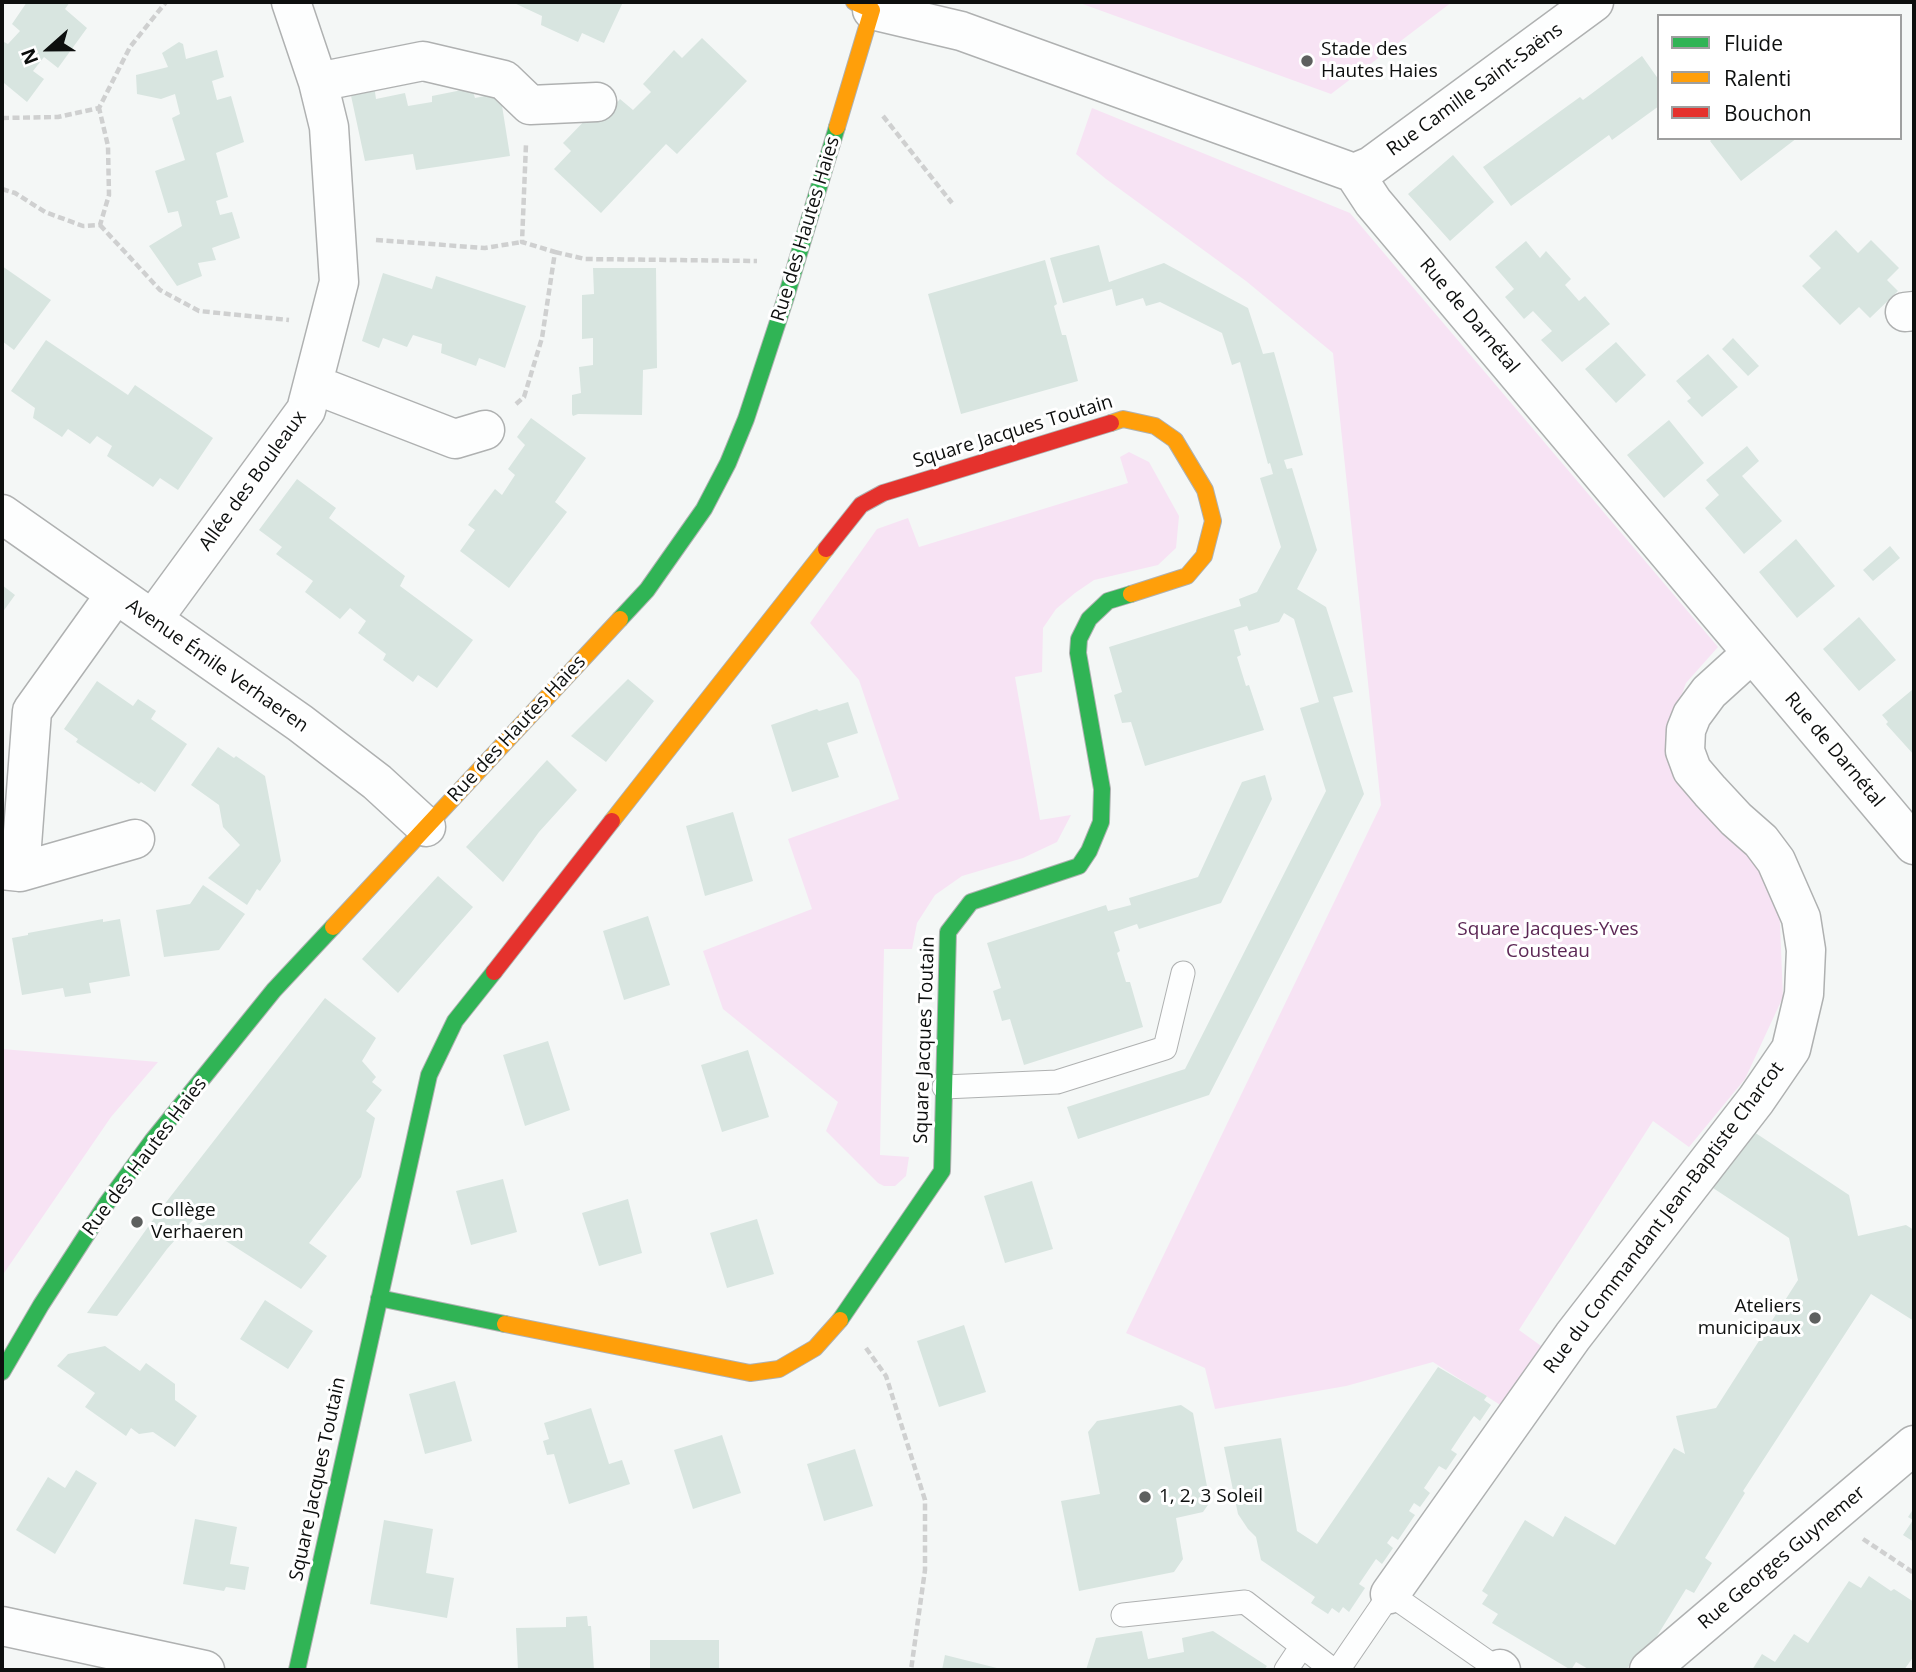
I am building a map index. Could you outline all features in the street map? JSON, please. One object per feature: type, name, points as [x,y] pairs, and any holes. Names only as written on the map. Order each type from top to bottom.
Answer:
[{"type":"street","name":"Allée des Bouleaux","points":[[153,618],[306,410],[339,282],[329,127],[318,82],[291,2]]},
{"type":"street","name":"Rue Camille Saint-Saëns","points":[[1354,173],[1371,166],[1594,2]]},
{"type":"street","points":[[867,5],[961,31],[1354,173]]},
{"type":"street","name":"Rue des Hautes Haies","points":[[2,1372],[107,1203],[152,1141],[274,990],[647,590],[704,509],[728,463],[746,419],[786,297],[867,5]]},
{"type":"street","points":[[318,82],[423,61],[503,80],[530,105],[597,102]]},
{"type":"street","name":"Rue de Darnétal","points":[[1354,173],[1373,202],[1914,845]]},
{"type":"street","points":[[313,384],[455,439],[485,430]]},
{"type":"street","name":"Square Jacques Toutain","points":[[297,1670],[379,1298],[429,1075],[455,1021],[861,505],[883,493],[1123,419],[1155,426],[1175,440],[1205,490],[1213,521],[1204,556],[1187,576],[1108,601],[1089,619],[1079,639],[1079,653],[1102,789],[1101,822],[1089,851],[1079,866],[971,902],[948,932],[942,1171],[839,1321],[815,1348],[779,1368],[750,1373],[379,1298]]},
{"type":"street","name":"Avenue Émile Verhaeren","points":[[2,514],[115,595],[153,618],[355,765],[426,827]]},
{"type":"street","points":[[115,595],[33,711],[11,871],[135,839]]},
{"type":"street","name":"Rue du Commandant Jean-Baptiste Charcot","points":[[1390,1594],[1573,1336],[1748,1111],[1791,1049],[1804,994],[1805,950],[1801,918],[1776,861],[1761,841],[1736,820],[1710,791],[1692,769],[1685,751],[1686,730],[1692,715],[1709,692],[1752,653]]},
{"type":"street","name":"Rue Georges Guynemer","points":[[1649,1670],[1914,1445]]},
{"type":"street","points":[[2,1626],[205,1670]]},
{"type":"lane","points":[[944,1087],[1057,1082],[1165,1048],[1183,973]]},
{"type":"lane","points":[[1123,1615],[1245,1602],[1336,1670],[1390,1594],[1500,1670]]},
{"type":"lane","points":[[1286,1670],[1302,1646]]},
{"type":"path","points":[[100,225],[109,194],[108,146],[99,108],[130,47],[166,2]]},
{"type":"path","points":[[522,242],[530,105]]},
{"type":"path","points":[[2,118],[58,117],[99,108]]},
{"type":"path","points":[[878,110],[951,203]]},
{"type":"path","points":[[2,189],[15,193],[45,212],[83,226],[100,225]]},
{"type":"path","points":[[100,225],[160,290],[199,311],[295,321]]},
{"type":"path","points":[[367,239],[485,248],[522,242],[585,259],[764,261]]},
{"type":"path","points":[[485,430],[524,397],[542,338],[555,252]]},
{"type":"path","points":[[865,1346],[886,1376],[925,1500],[925,1570],[911,1670]]},
{"type":"path","points":[[1860,1537],[1914,1573]]},
{"type":"green space","name":"Stade des Hautes Haies","points":[[1077,2],[1452,2],[1331,94]]},
{"type":"green space","name":"Square Jacques-Yves Cousteau","points":[[1092,108],[1350,213],[1718,647],[1686,683],[1671,724],[1779,901],[1783,997],[1745,1079],[1689,1147],[1653,1121],[1519,1330],[1544,1348],[1505,1408],[1433,1362],[1346,1386],[1215,1409],[1205,1368],[1126,1333],[1381,805],[1333,353],[1246,281],[1076,154]]},
{"type":"green space","points":[[1129,452],[1149,462],[1179,516],[1176,548],[1158,565],[1094,580],[1075,593],[1056,609],[1043,628],[1042,672],[1015,677],[1040,820],[1071,815],[1057,842],[1023,858],[962,876],[935,895],[917,923],[912,949],[884,949],[880,1155],[909,1157],[906,1176],[895,1186],[884,1186],[826,1131],[838,1102],[723,1009],[703,951],[812,909],[788,839],[899,799],[859,680],[810,623],[877,529],[908,518],[919,547],[1128,483],[1120,457]]},
{"type":"green space","points":[[2,1049],[158,1062],[111,1117],[2,1276]]},
{"type":"building","points":[[27,2],[70,2],[65,9],[87,28],[58,68],[44,57],[33,71],[44,79],[27,102],[4,83],[2,86],[2,41],[8,44],[20,31],[12,24]]},
{"type":"building","points":[[512,2],[623,2],[604,43],[582,33],[578,42],[541,25],[542,16]]},
{"type":"building","points":[[702,38],[747,81],[677,154],[666,144],[601,213],[554,169],[571,151],[563,143],[594,111],[603,119],[620,99],[633,110],[651,92],[643,84],[674,50],[682,58]]},
{"type":"building","points":[[179,42],[183,44],[186,59],[217,50],[224,77],[212,81],[217,100],[231,96],[244,142],[216,153],[228,197],[216,201],[220,215],[232,212],[240,238],[212,248],[216,260],[198,263],[202,276],[177,286],[149,246],[182,226],[178,211],[168,213],[155,171],[185,160],[172,118],[180,114],[175,94],[161,99],[137,94],[136,75],[168,67],[162,53]]},
{"type":"building","points":[[1642,56],[1657,77],[1657,107],[1612,140],[1609,135],[1511,206],[1483,167],[1580,97],[1583,100]]},
{"type":"building","points":[[374,85],[376,99],[405,93],[408,106],[432,102],[432,96],[472,88],[475,98],[500,93],[510,156],[416,170],[413,154],[365,161],[350,91]]},
{"type":"building","points":[[1711,140],[1794,140],[1741,181]]},
{"type":"building","points":[[1453,155],[1494,202],[1450,241],[1408,194]]},
{"type":"building","points":[[1836,230],[1858,253],[1871,240],[1899,268],[1887,280],[1898,291],[1870,318],[1859,307],[1840,325],[1802,286],[1821,268],[1809,256]]},
{"type":"building","points":[[1526,241],[1540,258],[1546,251],[1571,279],[1565,285],[1579,301],[1585,296],[1610,324],[1562,362],[1541,340],[1552,331],[1533,311],[1524,319],[1505,297],[1514,289],[1495,267]]},
{"type":"building","points":[[1099,245],[1109,282],[1164,263],[1248,308],[1263,354],[1274,352],[1303,455],[1284,460],[1287,469],[1292,468],[1317,550],[1297,589],[1326,607],[1353,692],[1333,697],[1364,794],[1209,1095],[1078,1139],[1067,1107],[1185,1069],[1326,791],[1300,708],[1319,702],[1294,619],[1284,613],[1279,622],[1249,631],[1247,626],[1234,630],[1241,655],[1237,657],[1264,730],[1145,766],[1131,722],[1122,723],[1114,695],[1122,692],[1109,647],[1241,606],[1239,599],[1257,592],[1281,547],[1260,478],[1273,474],[1270,463],[1268,464],[1240,362],[1232,365],[1222,333],[1160,302],[1146,306],[1143,298],[1116,306],[1112,289],[1063,303],[1050,258]]},
{"type":"building","points":[[1045,260],[1057,304],[1054,306],[1062,335],[1066,335],[1078,381],[961,414],[928,294]]},
{"type":"building","points":[[2,266],[51,300],[14,350],[2,341]]},
{"type":"building","points":[[593,268],[656,268],[657,368],[643,370],[642,415],[572,414],[572,395],[581,393],[579,367],[593,365],[593,338],[582,339],[582,295],[594,294]]},
{"type":"building","points":[[383,273],[432,289],[436,276],[526,306],[505,368],[479,358],[476,366],[441,353],[442,344],[413,335],[407,347],[383,338],[379,348],[362,341]]},
{"type":"building","points":[[1733,338],[1759,366],[1748,376],[1722,349]]},
{"type":"building","points":[[46,340],[128,395],[135,385],[213,438],[178,490],[160,478],[153,487],[107,456],[112,446],[97,436],[90,444],[68,429],[62,437],[33,418],[35,408],[11,391]]},
{"type":"building","points":[[1616,342],[1646,375],[1616,403],[1585,369]]},
{"type":"building","points":[[1708,354],[1738,387],[1702,417],[1687,401],[1691,398],[1676,381]]},
{"type":"building","points":[[531,418],[586,458],[555,502],[567,512],[509,588],[460,551],[475,530],[468,525],[495,489],[502,495],[515,475],[508,469],[525,445],[517,437]]},
{"type":"building","points":[[1669,420],[1704,463],[1664,498],[1627,455]]},
{"type":"building","points":[[1747,446],[1759,461],[1742,476],[1782,521],[1744,554],[1705,508],[1719,495],[1706,480]]},
{"type":"building","points":[[297,479],[336,508],[329,518],[405,576],[400,586],[473,640],[437,688],[418,675],[413,682],[383,660],[386,654],[358,633],[366,621],[350,608],[340,619],[305,592],[313,581],[276,554],[282,547],[259,530]]},
{"type":"building","points":[[1796,539],[1835,586],[1797,618],[1759,572]]},
{"type":"building","points":[[1890,546],[1900,558],[1873,581],[1863,570]]},
{"type":"building","points":[[2,585],[15,595],[2,613]]},
{"type":"building","points":[[1859,617],[1896,660],[1859,691],[1823,649]]},
{"type":"building","points":[[628,679],[654,701],[606,762],[571,736]]},
{"type":"building","points":[[97,681],[133,706],[138,699],[156,711],[151,719],[187,744],[155,792],[76,742],[78,739],[64,729]]},
{"type":"building","points":[[1912,690],[1914,755],[1886,724],[1888,722],[1882,715]]},
{"type":"building","points":[[848,702],[858,733],[827,743],[839,777],[792,792],[771,725],[817,709],[819,711]]},
{"type":"building","points":[[218,747],[265,776],[281,861],[247,905],[208,878],[240,845],[223,827],[219,805],[191,785]]},
{"type":"building","points":[[547,760],[577,790],[539,832],[503,882],[466,847]]},
{"type":"building","points":[[1265,775],[1272,799],[1221,903],[1139,929],[1137,924],[1114,932],[1120,951],[1117,953],[1126,982],[1130,982],[1143,1027],[1024,1065],[1010,1019],[1002,1021],[993,991],[1001,988],[987,943],[1106,905],[1108,911],[1131,905],[1129,898],[1198,877],[1242,782]]},
{"type":"building","points":[[733,812],[753,881],[705,896],[686,826]]},
{"type":"building","points":[[438,876],[473,907],[398,993],[362,959]]},
{"type":"building","points":[[203,885],[245,914],[219,950],[164,957],[156,910],[190,904]]},
{"type":"building","points":[[648,916],[670,985],[624,1000],[603,931]]},
{"type":"building","points":[[103,919],[103,922],[120,919],[130,976],[89,983],[91,993],[65,997],[63,988],[22,995],[12,938]]},
{"type":"building","points":[[325,998],[376,1038],[362,1061],[376,1077],[372,1082],[382,1090],[366,1111],[375,1118],[361,1177],[309,1243],[327,1256],[301,1289],[193,1220],[167,1249],[117,1316],[87,1313],[160,1210]]},
{"type":"building","points":[[548,1041],[570,1110],[525,1126],[503,1055]]},
{"type":"building","points":[[748,1050],[769,1117],[722,1132],[701,1065]]},
{"type":"building","points":[[1751,1130],[1849,1195],[1858,1236],[1906,1225],[1914,1230],[1914,1321],[1871,1294],[1743,1491],[1745,1493],[1705,1558],[1712,1563],[1694,1593],[1686,1589],[1638,1667],[1631,1663],[1626,1670],[1590,1670],[1576,1662],[1571,1670],[1492,1623],[1498,1614],[1482,1604],[1488,1595],[1482,1591],[1525,1520],[1553,1537],[1565,1516],[1615,1545],[1674,1448],[1685,1454],[1676,1416],[1716,1408],[1798,1280],[1789,1238],[1713,1188]]},
{"type":"building","points":[[503,1179],[517,1232],[471,1245],[456,1191]]},
{"type":"building","points":[[1032,1181],[1053,1249],[1005,1263],[984,1196]]},
{"type":"building","points":[[628,1199],[642,1253],[599,1266],[582,1213]]},
{"type":"building","points":[[757,1219],[774,1274],[727,1288],[710,1233]]},
{"type":"building","points":[[265,1300],[313,1331],[288,1369],[240,1339]]},
{"type":"building","points":[[964,1325],[986,1392],[939,1407],[917,1341]]},
{"type":"building","points":[[105,1346],[140,1371],[146,1363],[175,1384],[175,1400],[197,1416],[175,1447],[153,1432],[139,1434],[131,1428],[126,1436],[85,1407],[95,1393],[57,1366],[68,1354]]},
{"type":"building","points":[[1438,1367],[1487,1396],[1484,1400],[1491,1405],[1480,1421],[1474,1416],[1451,1450],[1457,1454],[1446,1470],[1439,1466],[1424,1488],[1430,1493],[1420,1507],[1414,1503],[1409,1511],[1415,1515],[1398,1540],[1392,1536],[1387,1543],[1393,1548],[1382,1564],[1376,1559],[1359,1584],[1365,1588],[1349,1612],[1343,1607],[1339,1613],[1332,1608],[1328,1614],[1311,1603],[1315,1597],[1261,1560],[1256,1537],[1238,1514],[1224,1447],[1281,1438],[1297,1531],[1317,1544]]},
{"type":"building","points":[[455,1381],[472,1441],[425,1454],[409,1394]]},
{"type":"building","name":"1, 2, 3 Soleil","points":[[1181,1405],[1193,1413],[1210,1502],[1203,1512],[1176,1518],[1183,1559],[1174,1572],[1079,1591],[1061,1501],[1100,1494],[1088,1432],[1097,1421]]},
{"type":"building","points":[[591,1408],[609,1464],[622,1460],[630,1484],[569,1504],[554,1454],[547,1455],[543,1441],[549,1439],[544,1423]]},
{"type":"building","points":[[722,1435],[741,1493],[693,1509],[674,1450]]},
{"type":"building","points":[[855,1449],[873,1506],[824,1521],[807,1464]]},
{"type":"building","points":[[76,1470],[97,1483],[55,1554],[16,1530],[48,1477],[65,1488]]},
{"type":"building","points":[[1914,1508],[1914,1542],[1903,1535],[1913,1520],[1908,1517]]},
{"type":"building","points":[[195,1519],[237,1527],[230,1564],[249,1567],[245,1590],[226,1587],[224,1591],[183,1584]]},
{"type":"building","points":[[384,1520],[433,1529],[426,1573],[454,1578],[447,1618],[370,1604]]},
{"type":"building","points":[[1869,1576],[1914,1602],[1914,1656],[1904,1670],[1752,1670],[1762,1654],[1775,1662],[1794,1634],[1808,1643],[1849,1581],[1861,1588]]},
{"type":"building","points":[[587,1616],[588,1626],[591,1626],[594,1670],[518,1670],[516,1628],[566,1627],[566,1617]]},
{"type":"building","points":[[1142,1631],[1148,1659],[1184,1652],[1182,1638],[1213,1631],[1267,1666],[1264,1670],[1086,1670],[1096,1638]]},
{"type":"building","points":[[650,1640],[719,1640],[719,1670],[650,1670]]},
{"type":"building","points":[[945,1655],[1001,1669],[1001,1670],[942,1670]]},
{"type":"traffic: fast","points":[[620,619],[647,590],[704,509],[728,463],[746,419],[786,297],[837,127]]},
{"type":"traffic: fast","points":[[840,1320],[942,1171],[948,932],[971,902],[1079,866],[1089,851],[1101,822],[1102,789],[1078,653],[1079,639],[1089,619],[1108,601],[1131,594]]},
{"type":"traffic: fast","points":[[2,1372],[41,1305],[107,1203],[152,1141],[274,990],[333,927]]},
{"type":"traffic: fast","points":[[297,1670],[429,1075],[455,1021],[494,972]]},
{"type":"traffic: fast","points":[[379,1298],[505,1324]]},
{"type":"traffic: slow","points":[[837,127],[872,10],[854,2]]},
{"type":"traffic: slow","points":[[1111,423],[1123,419],[1155,426],[1175,440],[1205,490],[1213,521],[1204,556],[1187,576],[1131,594]]},
{"type":"traffic: slow","points":[[612,821],[826,549]]},
{"type":"traffic: slow","points":[[333,927],[620,619]]},
{"type":"traffic: slow","points":[[505,1324],[750,1373],[779,1369],[815,1348],[840,1320]]},
{"type":"traffic: jam","points":[[826,549],[861,505],[883,493],[1111,423]]},
{"type":"traffic: jam","points":[[494,972],[612,821]]},
{"type":"place","name":"Stade des Hautes Haies","points":[[1307,61]]},
{"type":"place","name":"Collège Verhaeren","points":[[137,1222]]},
{"type":"place","name":"Ateliers municipaux","points":[[1815,1318]]},
{"type":"place","name":"1, 2, 3 Soleil","points":[[1145,1497]]}]
